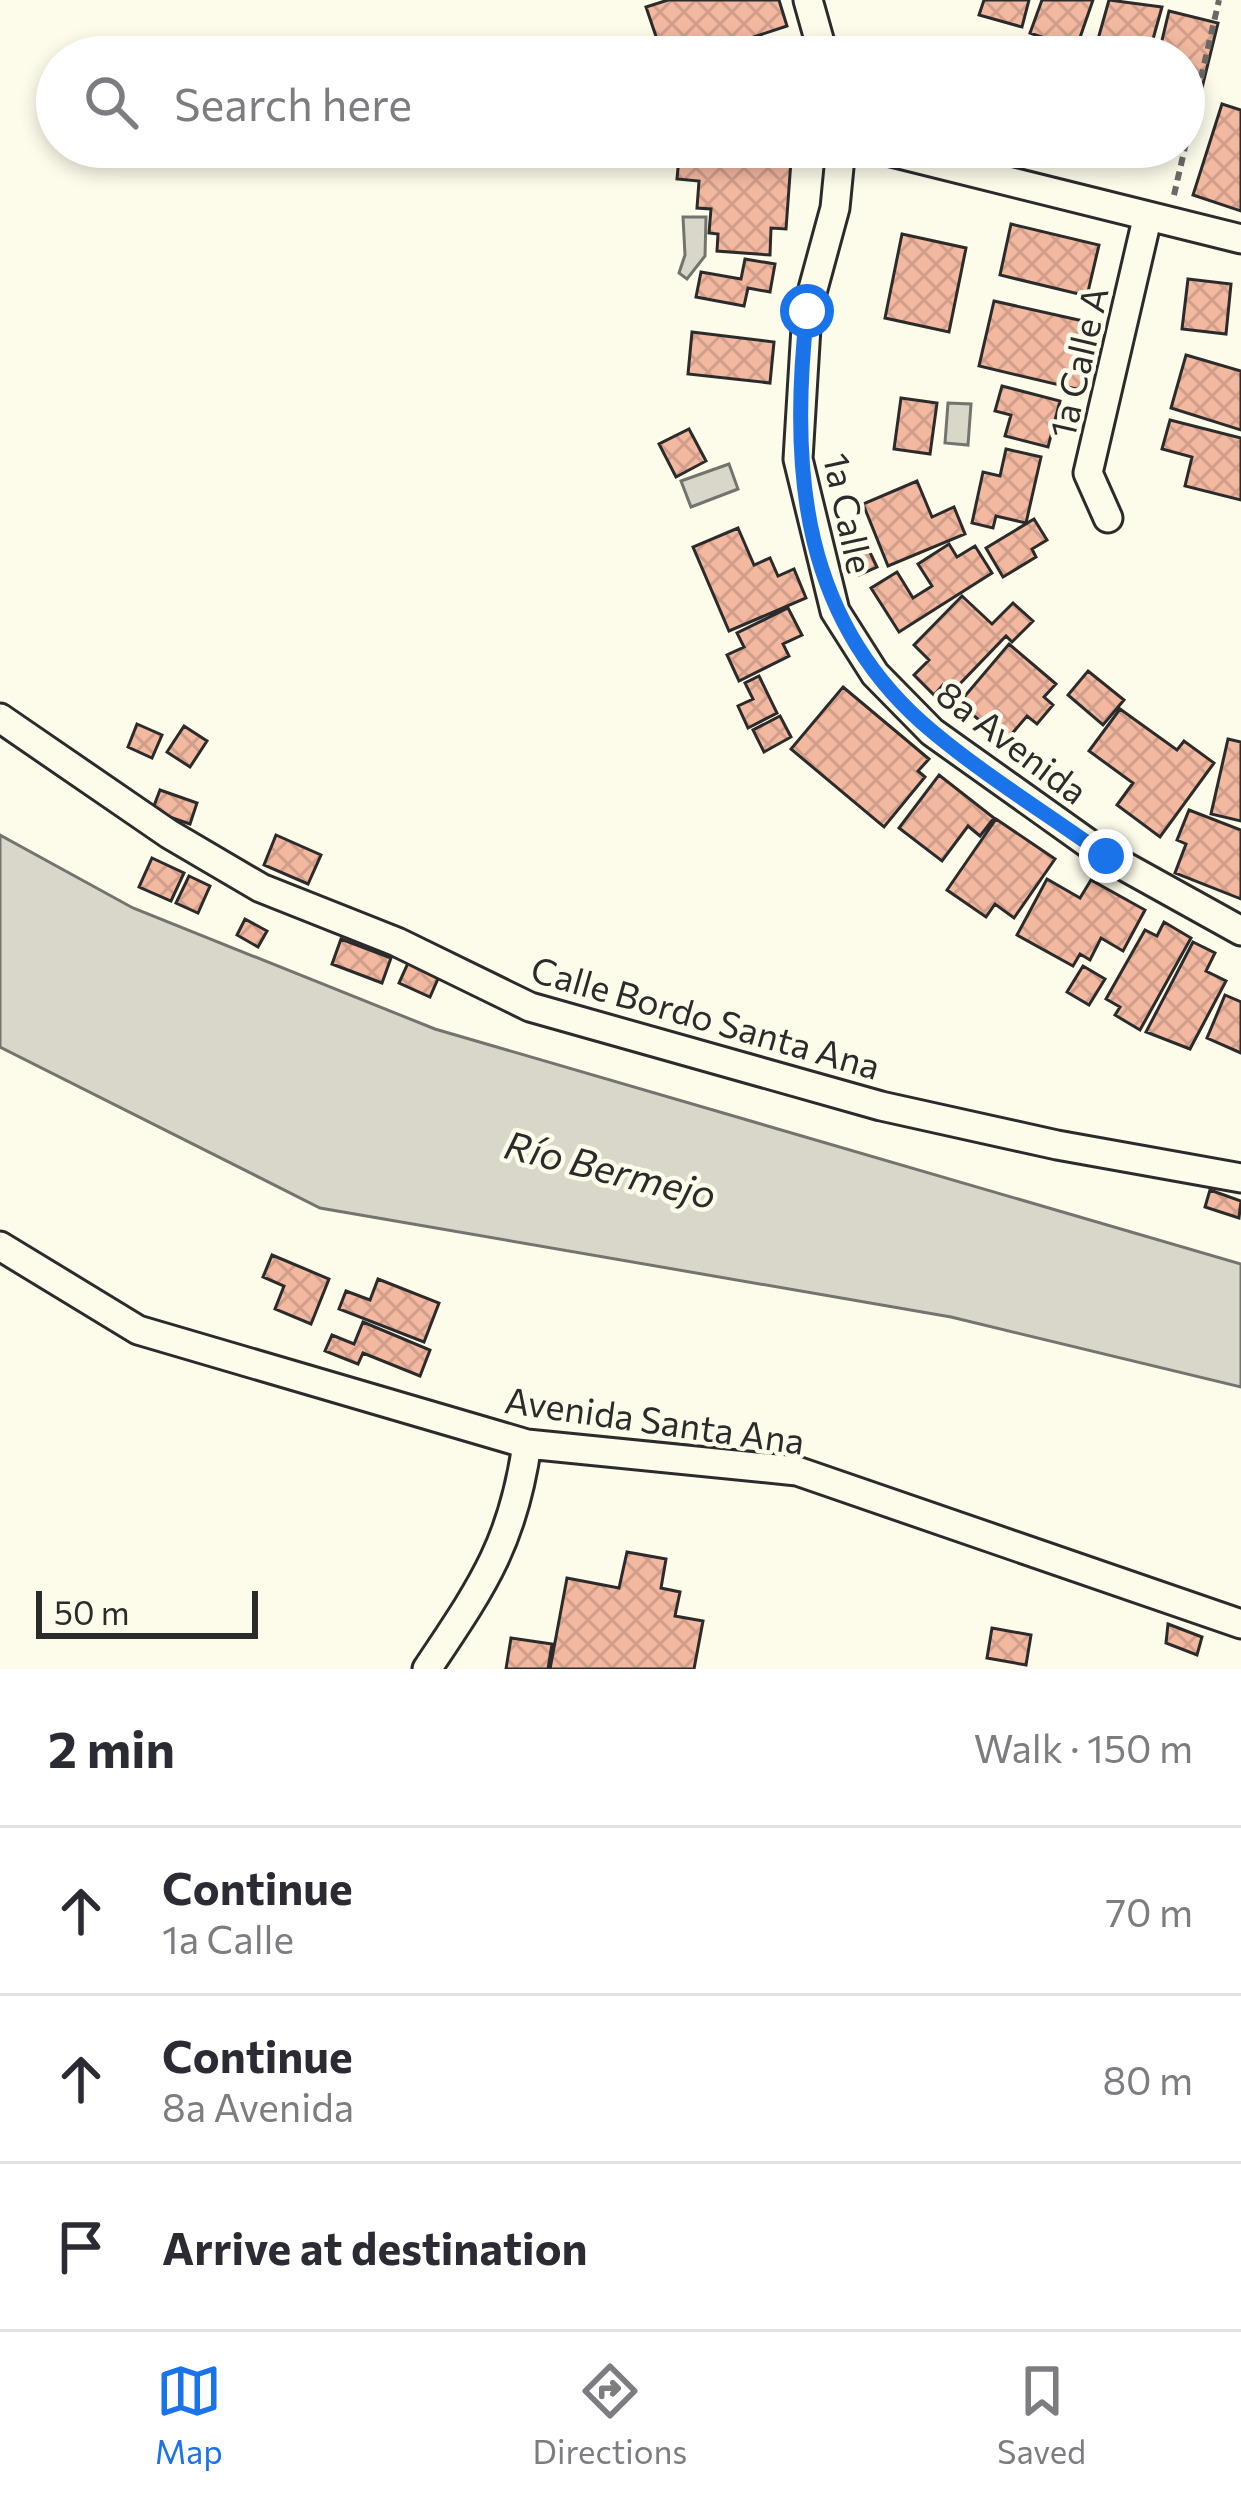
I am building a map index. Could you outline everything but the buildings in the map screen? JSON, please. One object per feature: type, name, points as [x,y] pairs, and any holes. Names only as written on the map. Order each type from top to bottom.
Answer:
[{"type":"street","points":[[808,0],[818,36]]},
{"type":"street","name":"1a Calle","points":[[836,611],[798,459],[807,311],[835,208],[839,168]]},
{"type":"street","points":[[952,168],[1241,239]]},
{"type":"street","name":"1a Calle A","points":[[1108,518],[1088,473],[1157,221]]},
{"type":"street","name":"8a Avenida","points":[[836,611],[875,674],[932,732],[1106,856],[1241,931]]},
{"type":"street","name":"Calle Bordo Santa Ana","points":[[0,718],[169,834],[261,888],[397,942],[530,1006],[881,1106],[1057,1145],[1241,1178]]},
{"type":"street","name":"Avenida Santa Ana","points":[[0,1246],[138,1330],[527,1444],[796,1471],[1241,1624]]},
{"type":"street","points":[[427,1669],[495,1567],[521,1482],[527,1444]]},
{"type":"path","points":[[1205,50],[1219,0]]},
{"type":"path","points":[[1157,221],[1172,168]]},
{"type":"water","points":[[683,217],[706,217],[705,256],[687,279],[679,273],[685,255]]},
{"type":"water","points":[[948,403],[971,404],[968,445],[945,443]]},
{"type":"water","points":[[729,464],[738,489],[691,507],[681,481]]},
{"type":"water","name":"Río Bermejo","points":[[0,835],[133,908],[435,1029],[1241,1264],[1241,1387],[951,1317],[320,1208],[0,1047]]},
{"type":"route","points":[[807,311],[799,382],[798,459],[836,611],[875,674],[932,732],[1106,856]]}]
